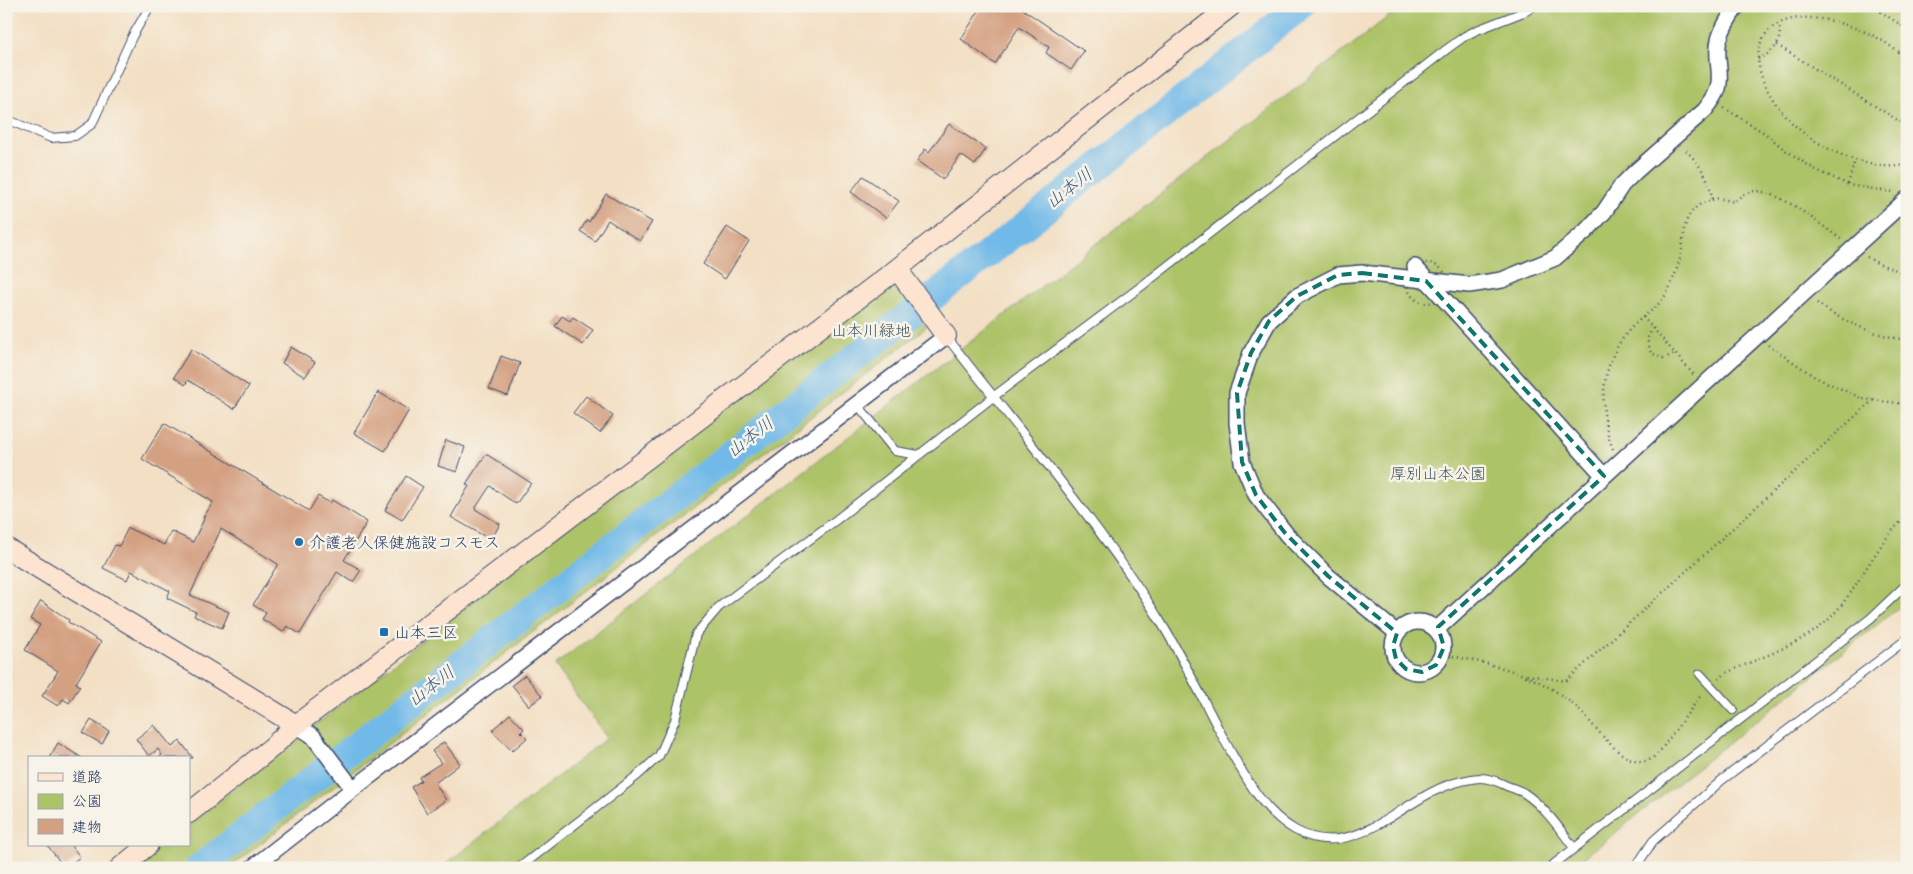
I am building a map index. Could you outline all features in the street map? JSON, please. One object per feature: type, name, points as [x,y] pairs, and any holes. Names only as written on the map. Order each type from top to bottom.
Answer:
[{"type":"street","points":[[190,812],[271,748],[296,725],[897,269],[1231,6]]},
{"type":"street","points":[[1397,633],[1328,576],[1287,535],[1256,496],[1242,462],[1237,423],[1236,393],[1250,353],[1270,321],[1297,296],[1338,276],[1362,273],[1468,285],[1502,280],[1555,258],[1586,231],[1604,212],[1622,186],[1705,110],[1713,100],[1719,83],[1718,40],[1729,18],[1738,6]]},
{"type":"street","points":[[1437,629],[1853,248],[1901,196]]},
{"type":"street","points":[[1415,267],[1604,476]]},
{"type":"street","points":[[252,868],[350,784],[856,404],[943,331],[897,269]]},
{"type":"street","points":[[6,548],[313,736],[350,784]]},
{"type":"street","points":[[1415,621],[1431,624],[1437,629],[1443,641],[1443,654],[1436,665],[1429,670],[1414,672],[1406,669],[1400,664],[1394,652],[1393,646],[1397,633],[1408,623],[1415,621]]},
{"type":"street","points":[[120,868],[147,846]]},
{"type":"lane","points":[[6,119],[50,138],[75,136],[92,124],[132,37],[150,6]]},
{"type":"lane","points":[[519,868],[638,775],[659,756],[675,720],[696,634],[719,607],[1143,285],[1447,49],[1465,36],[1534,6]]},
{"type":"lane","points":[[943,331],[1089,518],[1162,625],[1250,786],[1274,814],[1296,830],[1322,839],[1345,838],[1369,830],[1426,795],[1441,788],[1479,778],[1498,782],[1524,793],[1557,825],[1574,848]]},
{"type":"lane","points":[[856,404],[895,451],[919,455]]},
{"type":"lane","points":[[1548,868],[1871,618],[1907,584]]},
{"type":"lane","points":[[1635,868],[1653,841],[1722,780],[1907,640]]},
{"type":"lane","points":[[1700,674],[1733,710]]},
{"type":"path","points":[[1872,6],[1907,29]]},
{"type":"path","points":[[1907,58],[1873,35],[1839,22],[1805,18],[1792,19],[1779,25],[1765,36],[1758,58],[1763,83],[1774,101],[1791,122],[1804,133],[1827,148],[1855,160],[1874,165],[1900,166],[1907,164]]},
{"type":"path","points":[[1758,58],[1770,53],[1776,45],[1781,35],[1779,25]]},
{"type":"path","points":[[1776,45],[1907,126]]},
{"type":"path","points":[[1713,100],[1766,134],[1785,150],[1814,169],[1848,184],[1901,196]]},
{"type":"path","points":[[1674,138],[1696,162],[1707,178],[1712,200]]},
{"type":"path","points":[[1848,184],[1855,160]]},
{"type":"path","points":[[1620,461],[1607,434],[1603,410],[1606,375],[1618,349],[1632,327],[1661,301],[1671,283],[1681,254],[1688,216],[1702,203],[1719,198],[1734,202],[1740,196],[1751,191],[1773,194],[1876,263],[1907,274]]},
{"type":"path","points":[[1805,292],[1826,310],[1853,324],[1875,333],[1907,340]]},
{"type":"path","points":[[1643,317],[1703,386]]},
{"type":"path","points":[[1653,328],[1646,343],[1651,353],[1663,358],[1675,354]]},
{"type":"path","points":[[1757,336],[1815,376],[1862,399],[1907,404]]},
{"type":"path","points":[[1521,673],[1566,682],[1873,400]]},
{"type":"path","points":[[1443,654],[1505,667],[1537,680],[1577,707],[1628,758],[1642,762],[1652,760],[1710,685],[1726,673],[1799,640],[1827,621],[1838,609],[1890,534],[1907,516]]},
{"type":"highlighted area","points":[[1362,273],[1426,281],[1604,476],[1438,627],[1444,647],[1436,665],[1422,672],[1406,669],[1396,659],[1393,646],[1397,633],[1328,576],[1285,533],[1256,495],[1242,462],[1237,393],[1251,353],[1269,321],[1297,296],[1338,275]]},
{"type":"green space","name":"厚別山本公園","points":[[1402,6],[1907,6],[1907,601],[1571,868],[441,868],[607,738],[555,665]]},
{"type":"green space","name":"山本川緑地","points":[[888,275],[927,327],[229,868],[133,868],[161,846],[190,846],[190,823]]},
{"type":"building","points":[[982,6],[1018,6],[1084,51],[1071,70],[1046,53],[1049,47],[1019,27],[995,64],[961,39]]},
{"type":"building","points":[[949,124],[986,149],[975,165],[961,155],[943,179],[917,161],[925,149],[929,152]]},
{"type":"building","points":[[863,176],[899,201],[886,218],[851,192]]},
{"type":"building","points":[[606,194],[652,222],[640,241],[608,220],[595,241],[580,231],[587,220],[589,222]]},
{"type":"building","points":[[727,227],[749,241],[725,279],[703,264]]},
{"type":"building","points":[[562,316],[570,321],[573,317],[593,330],[583,345],[555,326]]},
{"type":"building","points":[[291,347],[315,362],[305,377],[282,363]]},
{"type":"building","points":[[191,349],[249,386],[234,409],[188,380],[185,385],[174,377]]},
{"type":"building","points":[[501,356],[520,363],[508,396],[489,389]]},
{"type":"building","points":[[378,392],[409,410],[385,451],[354,433]]},
{"type":"building","points":[[586,396],[613,416],[600,433],[573,413]]},
{"type":"building","name":"介護老人保健施設コスモス","points":[[164,423],[309,511],[318,496],[330,503],[332,500],[367,522],[344,560],[361,570],[353,582],[337,572],[300,634],[287,626],[283,632],[262,619],[266,613],[253,605],[278,564],[221,529],[190,595],[229,612],[222,628],[194,616],[196,612],[167,598],[170,591],[131,571],[127,580],[103,568],[115,545],[119,546],[128,528],[164,545],[171,531],[193,542],[203,518],[213,502],[142,459]]},
{"type":"building","points":[[446,440],[465,447],[457,472],[438,466]]},
{"type":"building","points":[[486,454],[531,483],[516,504],[490,486],[475,509],[500,524],[491,540],[451,517],[469,486],[466,484]]},
{"type":"building","points":[[406,476],[423,487],[402,520],[385,510]]},
{"type":"building","points":[[41,601],[69,620],[68,622],[101,642],[76,683],[80,686],[69,703],[63,699],[58,706],[42,696],[58,671],[25,650],[40,625],[30,619]]},
{"type":"building","points":[[525,675],[542,696],[529,706],[512,685]]},
{"type":"building","points":[[510,714],[524,729],[521,732],[527,738],[512,751],[492,730]]},
{"type":"building","points":[[91,720],[109,731],[102,744],[83,733]]},
{"type":"building","points":[[154,725],[172,747],[180,741],[193,758],[190,758],[190,756],[161,756],[162,755],[158,749],[149,756],[136,739]]},
{"type":"building","points":[[444,742],[460,764],[435,783],[446,800],[427,813],[411,787],[421,781],[419,777],[441,763],[432,751]]},
{"type":"building","points":[[58,743],[79,756],[50,756]]},
{"type":"building","points":[[48,846],[72,846],[80,857],[65,868]]},
{"type":"waterway","name":"山本川","points":[[199,868],[1033,219],[1301,6]]},
{"type":"place","name":"介護老人保健施設コスモス","points":[[299,542]]},
{"type":"place","name":"山本三区","points":[[384,632]]}]
